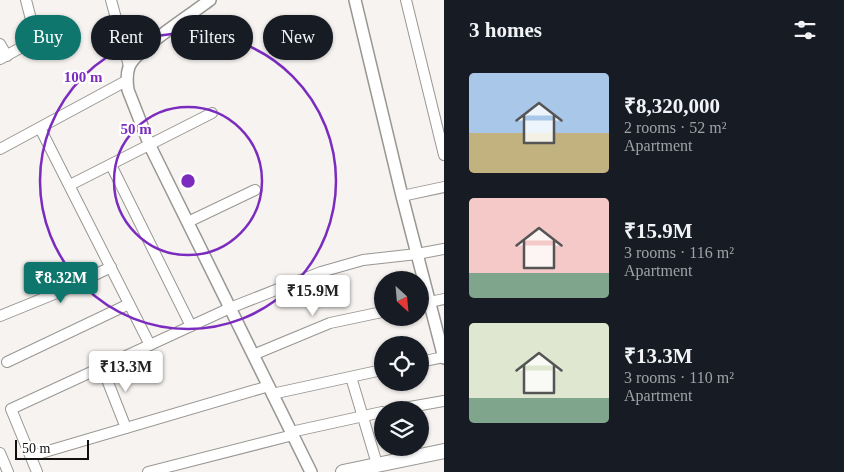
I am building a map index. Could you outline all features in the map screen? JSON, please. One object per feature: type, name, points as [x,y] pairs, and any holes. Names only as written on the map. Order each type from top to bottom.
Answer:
[{"type":"main road","points":[[343,472],[444,451]]},
{"type":"street","points":[[0,44],[3,58],[33,41],[34,31],[26,0]]},
{"type":"street","points":[[111,0],[129,66],[126,81],[128,90],[150,146],[311,472]]},
{"type":"street","points":[[129,66],[149,45],[210,0]]},
{"type":"street","points":[[355,0],[420,271]]},
{"type":"street","points":[[406,0],[444,155]]},
{"type":"street","points":[[0,149],[126,81]]},
{"type":"street","points":[[70,185],[212,113]]},
{"type":"street","points":[[40,128],[150,345]]},
{"type":"street","points":[[111,165],[191,326]]},
{"type":"street","points":[[402,196],[444,187]]},
{"type":"street","points":[[188,222],[255,190]]},
{"type":"street","points":[[38,472],[11,408],[230,308],[321,272],[363,260],[444,249]]},
{"type":"street","points":[[0,316],[64,290],[111,267]]},
{"type":"street","points":[[429,301],[444,299]]},
{"type":"street","points":[[7,362],[130,304]]},
{"type":"street","points":[[253,355],[330,323],[374,314]]},
{"type":"street","points":[[429,314],[444,357],[429,360]]},
{"type":"street","points":[[102,367],[126,428]]},
{"type":"street","points":[[31,456],[126,428],[270,390],[374,372]]},
{"type":"street","points":[[351,377],[377,464]]},
{"type":"street","points":[[429,403],[444,400]]},
{"type":"street","points":[[148,472],[374,414]]},
{"type":"street","points":[[0,452],[8,472]]}]
